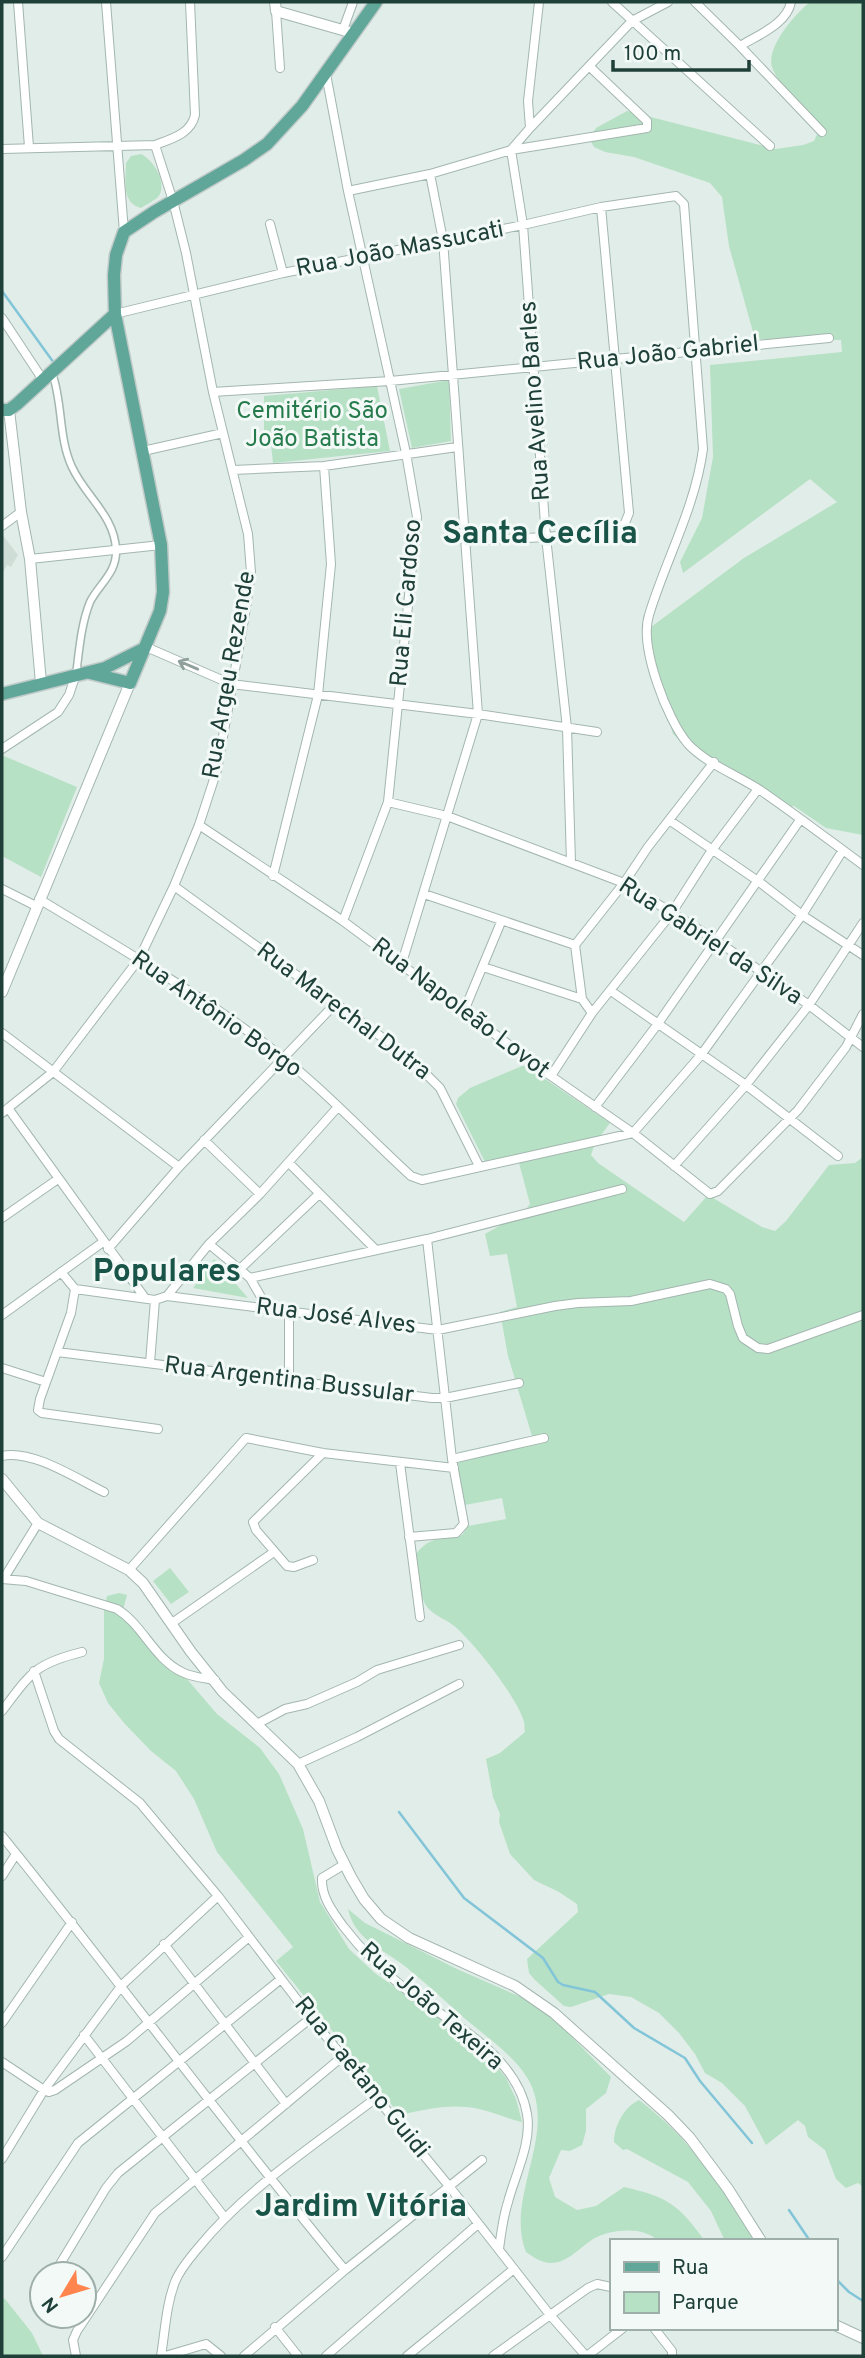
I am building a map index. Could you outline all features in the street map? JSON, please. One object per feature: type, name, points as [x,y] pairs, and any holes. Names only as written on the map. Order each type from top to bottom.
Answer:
[{"type":"main road","points":[[90,673],[130,683],[160,611],[163,592],[161,545],[115,314],[116,255],[124,232],[267,144],[326,75],[348,32],[376,2]]},
{"type":"main road","points":[[7,410],[115,314]]},
{"type":"main road","points":[[2,694],[90,673],[116,664],[143,648]]},
{"type":"street","points":[[18,2],[29,147]]},
{"type":"street","points":[[106,2],[124,232]]},
{"type":"street","points":[[2,149],[155,145],[176,137],[188,128],[195,115],[190,2]]},
{"type":"street","points":[[280,68],[276,6],[348,32],[353,2]]},
{"type":"street","points":[[530,128],[528,101],[539,2]]},
{"type":"street","points":[[612,2],[771,146]]},
{"type":"street","points":[[511,150],[632,22],[668,2]]},
{"type":"street","points":[[695,2],[822,132]]},
{"type":"street","points":[[740,46],[785,15],[791,2]]},
{"type":"street","points":[[348,191],[430,174],[511,150],[642,131],[648,126],[647,121],[589,66]]},
{"type":"street","name":"Rua Eli Cardoso","points":[[326,75],[362,258],[406,453],[417,517],[388,802],[343,921]]},
{"type":"street","name":"Rua Argeu Rezende","points":[[5,1111],[53,1072],[139,959],[174,886],[199,825],[217,770],[251,572],[248,534],[213,392],[173,201],[155,145]]},
{"type":"street","name":"Rua Avelino Barles","points":[[511,150],[523,225],[546,537],[567,728],[571,862]]},
{"type":"street","points":[[401,965],[478,714],[443,240],[430,174]]},
{"type":"street","name":"Rua João Massucati","points":[[115,314],[283,273],[601,207],[676,196],[684,204],[697,351]]},
{"type":"street","points":[[465,541],[616,531],[625,523],[629,513],[601,207]]},
{"type":"street","points":[[270,224],[283,273]]},
{"type":"street","points":[[2,318],[58,390],[70,463],[109,521],[117,551],[110,575],[91,602],[69,695],[58,712],[2,749]]},
{"type":"street","name":"Rua João Gabriel","points":[[213,392],[390,381],[829,338]]},
{"type":"street","points":[[697,351],[703,449],[699,475],[688,513],[648,617],[646,637],[669,714],[690,746],[758,789],[863,865]]},
{"type":"street","points":[[7,410],[30,559],[41,683]]},
{"type":"street","points":[[143,450],[223,433]]},
{"type":"street","points":[[233,470],[324,466],[457,447]]},
{"type":"street","points":[[273,876],[318,695],[331,564],[324,466]]},
{"type":"street","points":[[2,526],[21,512]]},
{"type":"street","points":[[30,559],[161,545]]},
{"type":"street","points":[[143,648],[231,684],[478,714],[597,732]]},
{"type":"street","points":[[2,992],[130,683]]},
{"type":"street","points":[[592,1013],[582,999],[575,946],[714,762]]},
{"type":"street","points":[[551,1076],[592,1013],[671,914],[712,850],[758,789]]},
{"type":"street","name":"Rua Gabriel da Silva","points":[[388,802],[447,817],[624,883],[761,971],[863,1047]]},
{"type":"street","points":[[668,820],[863,955]]},
{"type":"street","points":[[595,1107],[717,941],[800,820]]},
{"type":"street","name":"Rua Napoleão Lovot","points":[[199,825],[343,921],[551,1076],[633,1133],[706,1192],[713,1194],[718,1191],[791,1118]]},
{"type":"street","points":[[479,1166],[633,1133],[701,1055],[802,915],[843,850]]},
{"type":"street","name":"Rua Marechal Dutra","points":[[174,886],[430,1075],[440,1088],[479,1166]]},
{"type":"street","name":"Rua Antônio Borgo","points":[[2,889],[37,903],[139,959],[283,1058],[411,1176],[422,1180],[479,1166]]},
{"type":"street","points":[[424,894],[575,946]]},
{"type":"street","points":[[464,1011],[501,922]]},
{"type":"street","points":[[674,1166],[746,1085],[809,1005],[863,923]]},
{"type":"street","points":[[483,967],[582,999]]},
{"type":"street","points":[[611,991],[746,1085],[838,1156]]},
{"type":"street","points":[[2,1315],[61,1272],[106,1245],[336,1003]]},
{"type":"street","points":[[791,1118],[851,1039],[863,1014]]},
{"type":"street","points":[[2,1033],[178,1167]]},
{"type":"street","points":[[167,1296],[209,1244],[260,1194],[337,1108]]},
{"type":"street","points":[[5,1111],[145,1298]]},
{"type":"street","points":[[204,1140],[260,1194]]},
{"type":"street","points":[[289,1163],[376,1250]]},
{"type":"street","points":[[2,1218],[58,1179]]},
{"type":"street","points":[[250,1278],[427,1239],[622,1189]]},
{"type":"street","points":[[240,1269],[319,1194]]},
{"type":"street","points":[[408,1537],[456,1533],[463,1527],[427,1239]]},
{"type":"street","points":[[209,1244],[250,1278],[268,1309]]},
{"type":"street","points":[[61,1272],[75,1289],[71,1313],[37,1408],[42,1413],[158,1429]]},
{"type":"street","name":"Rua José Alves","points":[[75,1289],[155,1300],[167,1296],[438,1330],[555,1306],[631,1301],[710,1284],[720,1286],[730,1294],[743,1338],[758,1348],[768,1349],[863,1315]]},
{"type":"street","points":[[149,1363],[155,1300]]},
{"type":"street","points":[[289,1312],[289,1380]]},
{"type":"street","name":"Rua Argentina Bussular","points":[[57,1352],[445,1398],[519,1382]]},
{"type":"street","points":[[2,1368],[47,1382]]},
{"type":"street","points":[[129,1570],[246,1438],[323,1453],[400,1463],[453,1463],[544,1438]]},
{"type":"street","points":[[313,1560],[291,1567],[285,1564],[255,1528],[254,1521],[323,1453]]},
{"type":"street","points":[[2,1456],[18,1454],[33,1458],[104,1492]]},
{"type":"street","points":[[400,1463],[420,1617]]},
{"type":"street","points":[[2,1479],[38,1523],[129,1570],[143,1583],[191,1652],[231,1700],[298,1764],[319,1801],[345,1864],[364,1899],[387,1924],[409,1938],[515,1986],[539,2001],[668,2115],[690,2138],[728,2189],[760,2239]]},
{"type":"street","points":[[38,1523],[3,1579],[26,1581],[117,1609],[182,1673],[215,1680]]},
{"type":"street","points":[[172,1623],[274,1552]]},
{"type":"street","points":[[257,1724],[285,1709],[307,1704],[357,1682],[377,1670],[459,1645]]},
{"type":"street","points":[[2,1711],[34,1671],[51,1660],[82,1652]]},
{"type":"street","name":"Rua Caetano Guidi","points":[[34,1671],[54,1731],[68,1747],[134,1796],[218,1896],[310,2018],[586,2356]]},
{"type":"street","points":[[298,1764],[459,1685]]},
{"type":"street","points":[[2,1836],[122,1985],[270,2180],[345,2270]]},
{"type":"street","points":[[2,1876],[16,1854]]},
{"type":"street","name":"Rua João Texeira","points":[[345,1864],[322,1878],[323,1892],[336,1917],[367,1954],[399,1984],[473,2038],[495,2058],[517,2086],[525,2104],[527,2134],[507,2205],[499,2249]]},
{"type":"street","points":[[2,2159],[44,2090],[122,1985],[218,1896]]},
{"type":"street","points":[[2,2023],[72,1922]]},
{"type":"street","points":[[2,2062],[44,2090],[55,2090],[103,2059],[150,2023],[249,1937]]},
{"type":"street","points":[[164,1944],[286,2104]]},
{"type":"street","points":[[2,2257],[73,2149],[87,2133],[281,1979]]},
{"type":"street","points":[[63,2260],[110,2182],[126,2166],[310,2018]]},
{"type":"street","points":[[84,2035],[225,2218]]},
{"type":"street","points":[[76,2356],[73,2340],[77,2331],[155,2213],[342,2057]]},
{"type":"street","points":[[221,2356],[206,2344],[163,2356],[175,2281],[184,2265],[225,2218],[376,2098]]},
{"type":"street","points":[[244,2356],[275,2327],[482,2160]]},
{"type":"street","points":[[326,2356],[478,2224]]},
{"type":"street","points":[[407,2356],[514,2269]]},
{"type":"street","points":[[493,2356],[592,2286],[610,2287]]},
{"type":"street","points":[[837,2326],[863,2338]]},
{"type":"street","points":[[275,2327],[298,2356]]},
{"type":"street","points":[[586,2356],[620,2330]]},
{"type":"street","points":[[655,2330],[672,2355]]},
{"type":"shaded area","points":[[2,534],[18,555],[11,567],[7,565],[2,574]]},
{"type":"green space","points":[[810,2],[863,2],[863,835],[826,828],[794,806],[781,808],[694,753],[673,734],[659,687],[647,630],[744,558],[837,502],[810,479],[683,573],[680,562],[702,518],[713,457],[710,365],[842,352],[841,340],[755,339],[729,246],[722,197],[710,183],[634,157],[605,152],[594,147],[589,138],[596,128],[627,111],[776,149],[814,141],[819,130],[776,76],[771,59],[783,32]]},
{"type":"green space","points":[[141,154],[157,171],[161,189],[157,198],[141,208],[130,201],[125,183],[126,163],[131,156]]},
{"type":"green space","points":[[449,380],[451,441],[412,448],[399,389]]},
{"type":"green space","name":"Cemitério São João Batista","points":[[377,386],[390,451],[273,463],[270,436],[264,436],[264,396]]},
{"type":"green space","points":[[4,756],[77,787],[41,877],[2,856]]},
{"type":"green space","points":[[526,1066],[610,1123],[595,1143],[591,1155],[598,1163],[684,1222],[708,1195],[762,1227],[775,1231],[786,1221],[829,1165],[855,1163],[863,1157],[863,2187],[858,2183],[846,2188],[836,2179],[825,2150],[808,2137],[805,2126],[798,2120],[766,2145],[745,2106],[722,2083],[705,2073],[679,2033],[659,2013],[631,1997],[609,1994],[571,2007],[564,2006],[529,1973],[527,1959],[578,1912],[577,1904],[534,1880],[510,1854],[499,1822],[500,1814],[493,1797],[486,1759],[500,1753],[525,1732],[524,1722],[513,1699],[480,1654],[458,1630],[433,1613],[425,1604],[414,1557],[429,1542],[462,1535],[468,1526],[506,1519],[502,1498],[465,1505],[455,1456],[459,1452],[532,1436],[508,1356],[500,1312],[517,1307],[507,1254],[490,1256],[485,1234],[524,1212],[530,1204],[519,1163],[486,1164],[456,1104],[458,1098],[470,1088]]},
{"type":"green space","points":[[214,1259],[248,1298],[193,1288]]},
{"type":"green space","points":[[170,1568],[189,1592],[171,1604],[153,1581]]},
{"type":"green space","points":[[119,1593],[127,1595],[123,1610],[139,1623],[217,1714],[260,1748],[279,1774],[303,1829],[320,1902],[349,1949],[376,1974],[484,2050],[506,2078],[516,2099],[522,2122],[469,2107],[430,2109],[400,2115],[276,1961],[293,1947],[217,1852],[194,1799],[176,1771],[151,1751],[124,1723],[108,1703],[99,1683],[104,1659],[104,1610],[107,1596]]},
{"type":"green space","points":[[348,1909],[365,1923],[457,1969],[523,1998],[558,2023],[611,2077],[606,2093],[586,2109],[586,2131],[582,2145],[570,2151],[561,2150],[549,2178],[555,2197],[577,2210],[596,2206],[624,2187],[651,2194],[679,2210],[703,2239],[656,2239],[645,2233],[628,2230],[595,2238],[569,2257],[557,2262],[544,2262],[526,2252],[521,2231],[521,2210],[538,2122],[536,2100],[528,2079],[515,2061],[428,1985],[364,1937]]},
{"type":"green space","points":[[639,2100],[657,2114],[704,2164],[753,2239],[724,2239],[711,2211],[688,2182],[627,2149],[623,2150],[614,2142],[621,2118]]},
{"type":"green space","points":[[2,2298],[32,2333],[43,2356],[2,2356]]},
{"type":"waterway","points":[[2,291],[54,363]]},
{"type":"waterway","points":[[399,1812],[464,1898],[543,1958],[558,1982],[595,1992],[634,2028],[685,2058],[700,2081],[752,2143]]},
{"type":"waterway","points":[[789,2210],[809,2239]]},
{"type":"waterway","points":[[837,2280],[863,2301]]},
{"type":"district","name":"Santa Cecília","points":[[540,535]]},
{"type":"district","name":"Populares","points":[[167,1273]]},
{"type":"district","name":"Jardim Vitória","points":[[361,2208]]}]
